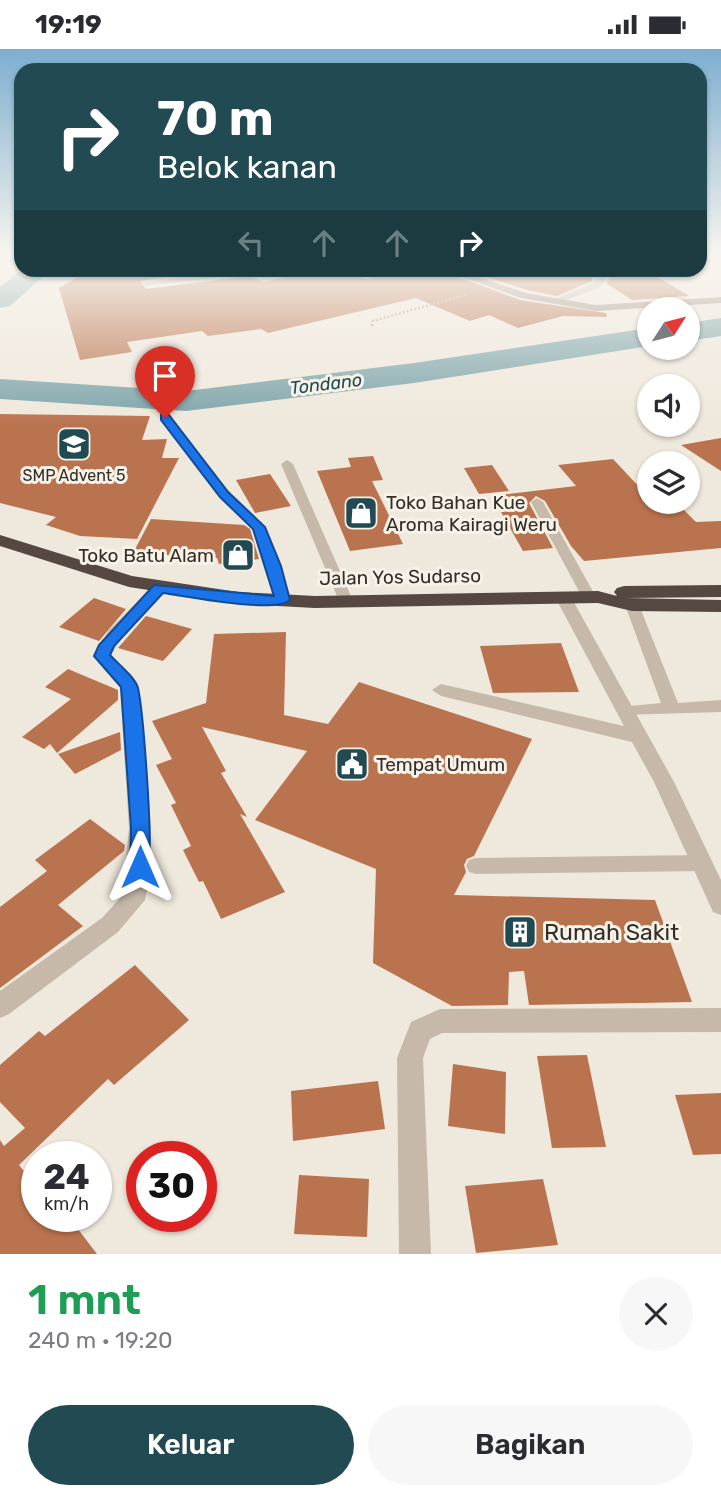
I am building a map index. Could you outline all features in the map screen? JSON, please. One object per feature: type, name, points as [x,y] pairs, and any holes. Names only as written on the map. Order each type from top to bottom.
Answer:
[{"type":"highway","name":"Jalan Yos Sudarso","points":[[0,540],[90,570],[160,588],[238,598],[346,601],[594,597]]},
{"type":"highway","points":[[594,597],[625,591],[721,591]]},
{"type":"highway","points":[[594,597],[632,605],[721,605]]},
{"type":"street","points":[[165,418],[224,494],[259,527],[274,566],[282,600]]},
{"type":"street","points":[[0,1006],[90,942],[133,900],[140,867],[140,828],[129,686],[102,656],[115,634],[160,588]]},
{"type":"street","points":[[562,597],[640,737],[721,905]]},
{"type":"street","points":[[440,690],[640,737]]},
{"type":"street","points":[[415,1254],[410,1058],[420,1031],[440,1021],[721,1020]]},
{"type":"lane","points":[[287,464],[346,601]]},
{"type":"lane","points":[[537,502],[594,597]]},
{"type":"lane","points":[[632,605],[671,707]]},
{"type":"lane","points":[[626,711],[721,706]]},
{"type":"lane","points":[[477,866],[702,863]]},
{"type":"path","points":[[372,326],[373,321],[408,311]]},
{"type":"building","points":[[66,311],[360,311],[268,333],[261,329],[208,336],[202,331],[127,342],[132,352],[80,360]]},
{"type":"building","points":[[447,311],[594,311],[606,313],[607,317],[563,316],[518,328],[489,315],[470,321]]},
{"type":"building","points":[[0,414],[150,416],[142,440],[167,439],[162,458],[179,458],[137,539],[80,536],[46,525],[56,517],[0,503]]},
{"type":"building","points":[[721,438],[721,471],[700,457],[700,451],[690,451],[681,445]]},
{"type":"building","name":"Toko Bahan Kue Aroma Kairagi Weru","points":[[373,456],[383,480],[372,481],[403,544],[350,551],[317,471],[351,467],[348,458]]},
{"type":"building","points":[[613,459],[637,485],[637,514],[688,514],[696,522],[721,521],[721,548],[584,561],[571,546],[545,501],[536,496],[529,503],[553,548],[523,551],[492,496],[576,486],[558,465]]},
{"type":"building","points":[[492,465],[509,491],[479,494],[464,468]]},
{"type":"building","points":[[270,474],[291,506],[255,513],[236,480]]},
{"type":"building","points":[[151,519],[244,525],[250,529],[259,559],[219,564],[217,558],[133,553]]},
{"type":"building","points":[[94,598],[126,609],[99,641],[59,627]]},
{"type":"building","points":[[146,616],[192,629],[163,661],[118,648]]},
{"type":"building","points":[[286,632],[284,715],[328,724],[359,682],[532,739],[474,856],[467,859],[464,865],[466,872],[454,895],[655,900],[692,1002],[529,1005],[524,971],[509,972],[508,1005],[452,1006],[373,963],[376,869],[255,820],[307,751],[202,727],[226,771],[221,773],[247,817],[240,814],[285,892],[221,919],[203,881],[199,882],[183,850],[191,846],[171,805],[176,803],[156,765],[172,759],[152,721],[206,703],[214,634]]},
{"type":"building","points":[[561,643],[579,692],[493,693],[480,646]]},
{"type":"building","points":[[68,669],[118,690],[118,700],[57,753],[50,744],[44,749],[22,737],[71,699],[45,687]]},
{"type":"building","points":[[120,732],[121,750],[75,774],[58,754]]},
{"type":"building","points":[[90,819],[125,845],[124,851],[58,905],[83,926],[0,988],[0,907],[47,871],[35,860]]},
{"type":"building","points":[[135,965],[189,1020],[114,1085],[108,1079],[44,1141],[21,1141],[21,1232],[80,1232],[97,1254],[0,1254],[0,1140],[4,1146],[25,1128],[0,1102],[0,1065],[39,1031],[45,1036]]},
{"type":"building","points":[[587,1055],[606,1147],[552,1148],[537,1056]]},
{"type":"building","points":[[453,1064],[506,1072],[505,1134],[448,1126]]},
{"type":"building","points":[[378,1081],[385,1129],[293,1141],[291,1091]]},
{"type":"building","points":[[721,1093],[721,1154],[693,1155],[675,1095]]},
{"type":"building","points":[[299,1175],[369,1179],[367,1237],[294,1234]]},
{"type":"building","points":[[543,1179],[558,1245],[476,1253],[465,1186]]},
{"type":"waterway","name":"Tondano","points":[[700,330],[721,327]]},
{"type":"waterway","name":"Tondano","points":[[0,389],[186,401],[414,373],[637,339]]},
{"type":"place","name":"SMP Advent 5","points":[[74,444]]},
{"type":"place","name":"Toko Bahan Kue Aroma Kairagi Weru","points":[[361,513]]},
{"type":"place","name":"Toko Batu Alam","points":[[238,555]]},
{"type":"place","name":"Tempat Umum","points":[[352,764]]},
{"type":"place","name":"Rumah Sakit","points":[[520,932]]},
{"type":"route","points":[[140,867],[140,828],[133,766],[129,686],[102,656],[106,645],[160,588],[207,595],[282,600],[274,566],[259,527],[224,494],[165,418]]}]
